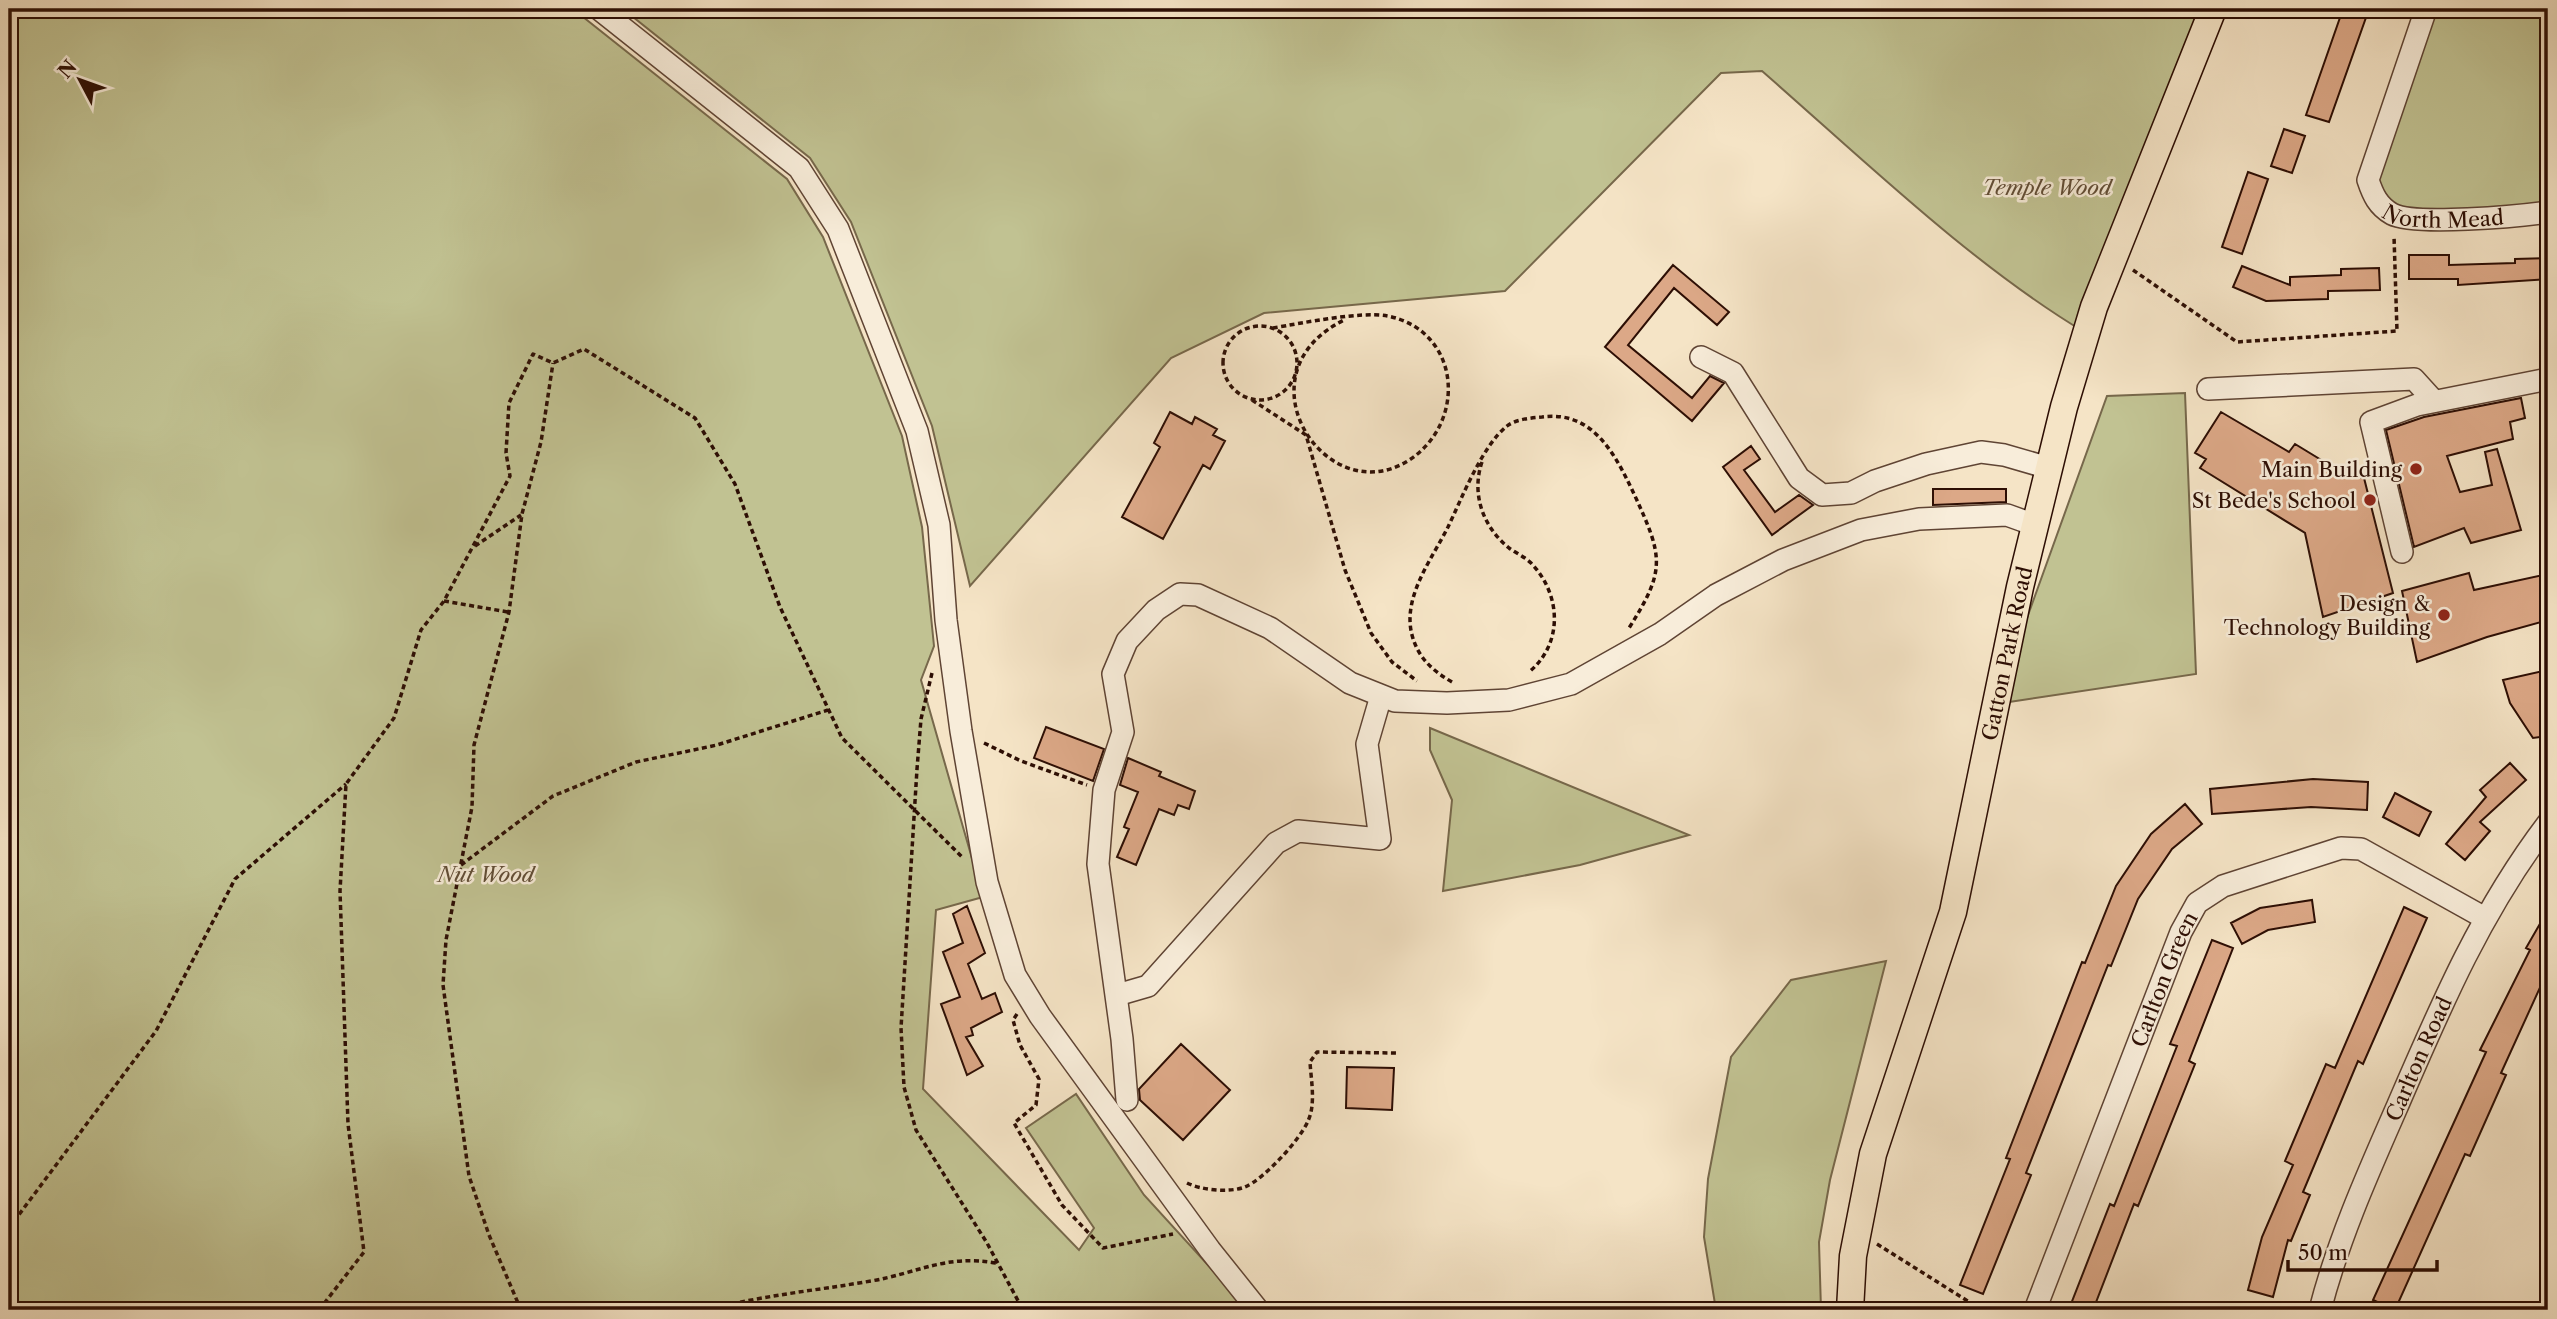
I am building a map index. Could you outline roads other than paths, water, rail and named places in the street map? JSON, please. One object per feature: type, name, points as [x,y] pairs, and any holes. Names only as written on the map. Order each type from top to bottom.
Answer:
[{"type":"main road","name":"Gatton Park Road","points":[[1850,1310],[1858,1231],[1873,1154],[1953,912],[2035,525],[2086,333],[2213,9]]},
{"type":"street","points":[[599,9],[799,168],[838,229],[917,431],[939,524],[946,620],[961,731],[988,882],[1015,975],[1196,1231],[1258,1310]]},
{"type":"street","name":"North Mead","points":[[2426,9],[2368,180],[2375,201],[2394,215],[2457,220],[2548,212]]},
{"type":"street","points":[[1701,357],[1733,373],[1799,478],[1822,495],[1851,494],[1875,481],[1926,464],[1981,453],[2004,455],[2049,468]]},
{"type":"street","points":[[2208,389],[2414,379],[2434,401]]},
{"type":"street","points":[[2402,552],[2371,422],[2434,401],[2548,379]]},
{"type":"street","points":[[1127,1100],[1117,995],[1098,864],[1104,790],[1123,732],[1113,674],[1128,641],[1156,610],[1180,594],[1198,595],[1270,628],[1350,683],[1395,701],[1447,704],[1508,700],[1571,684],[1660,634],[1716,595],[1783,560],[1861,530],[1919,519],[2007,515],[2035,525]]},
{"type":"street","points":[[1117,995],[1148,986],[1276,843],[1298,831],[1380,839],[1367,744],[1381,696]]},
{"type":"street","name":"Carlton Road","points":[[2320,1310],[2340,1245],[2449,986],[2483,917],[2548,822]]},
{"type":"street","name":"Carlton Green","points":[[2035,1310],[2181,932],[2197,903],[2223,886],[2341,848],[2361,849],[2483,917]]},
{"type":"place","name":"Main Building","points":[[2416,469]]},
{"type":"place","name":"St Bede's School","points":[[2370,500]]},
{"type":"place","name":"Design & Technology Building","points":[[2444,615]]},
{"type":"park label","name":"Temple Wood","points":[[2047,187]]},
{"type":"park label","name":"Nut Wood","points":[[486,874]]}]
